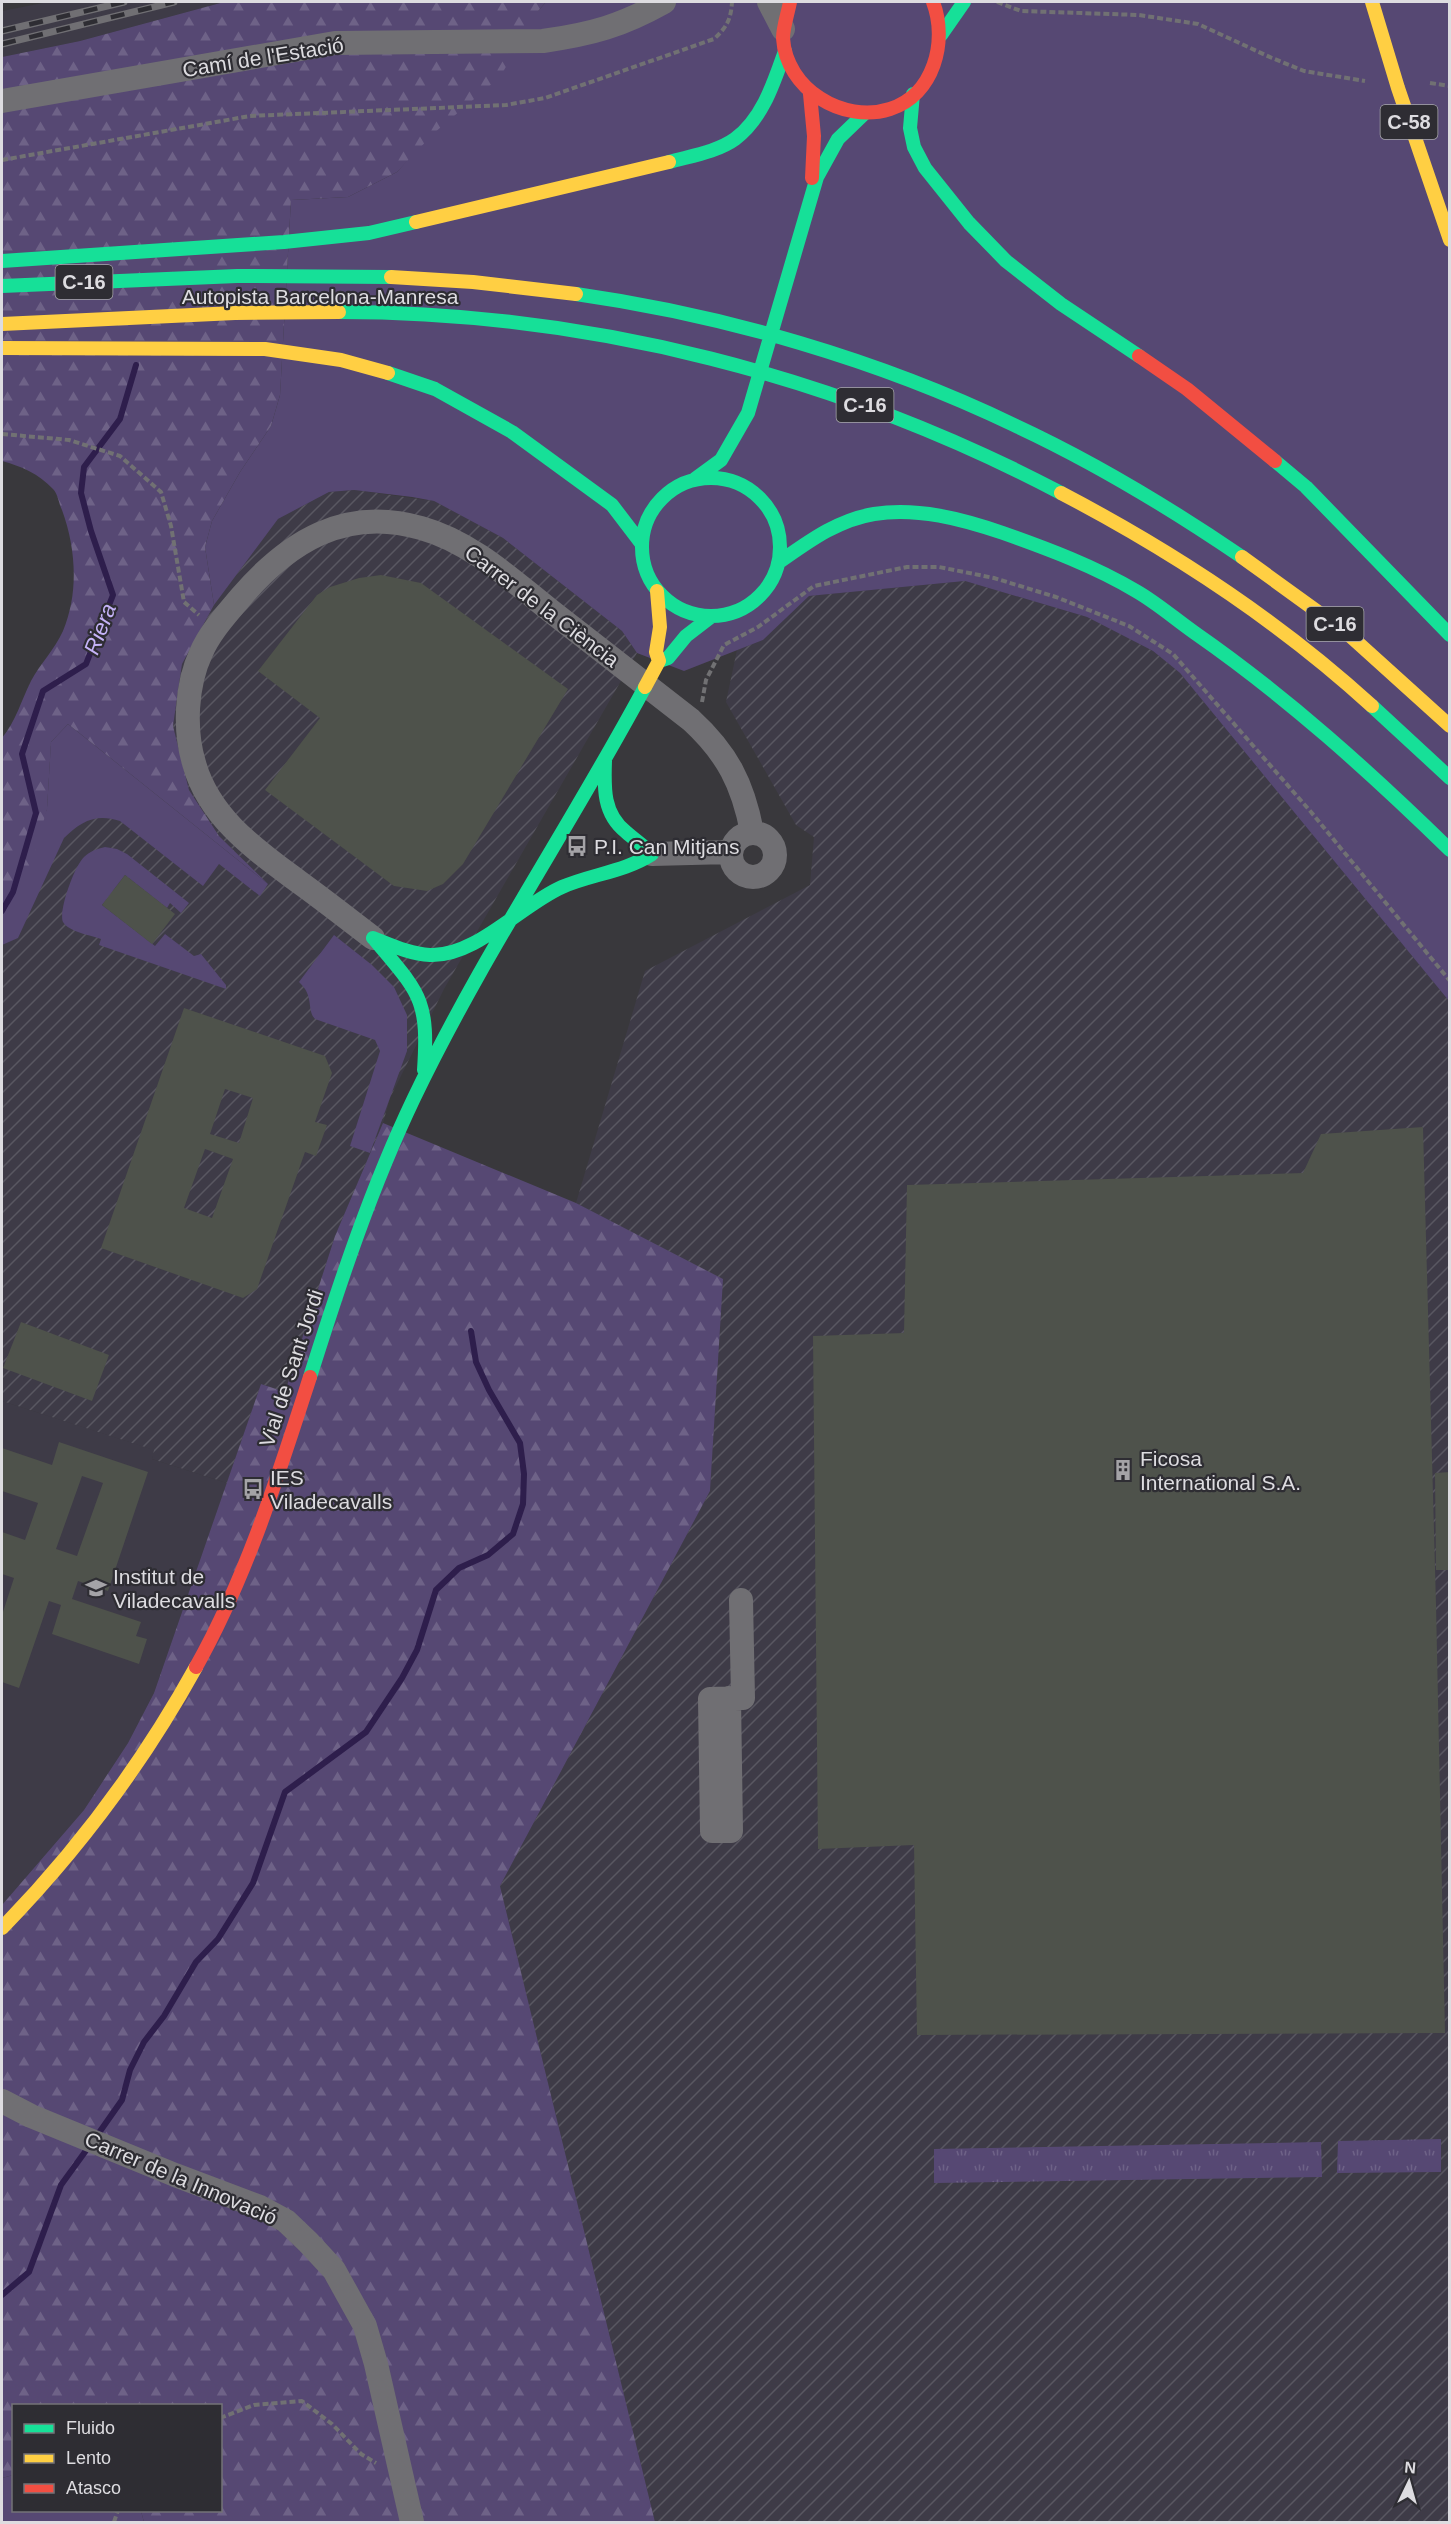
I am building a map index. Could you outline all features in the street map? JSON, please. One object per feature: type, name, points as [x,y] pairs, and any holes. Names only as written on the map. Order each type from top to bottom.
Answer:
[{"type":"main road","points":[[2,261],[284,242],[369,233],[708,151],[735,139],[766,100],[784,40],[790,2]]},
{"type":"main road","points":[[933,2],[939,19],[941,35]]},
{"type":"main road","points":[[784,40],[794,74],[810,93],[835,108],[865,113],[894,106],[913,94],[933,67],[941,35],[964,2]]},
{"type":"main road","name":"C-58","points":[[1372,2],[1449,240]]},
{"type":"main road","points":[[810,93],[814,117],[815,151],[810,196]]},
{"type":"main road","points":[[913,94],[910,128],[915,147],[925,168],[969,223],[999,253],[1061,304],[1187,389],[1306,487],[1449,635]]},
{"type":"main road","points":[[750,472],[756,494],[775,520],[780,542],[774,575],[759,597],[737,611],[712,616],[688,612],[666,600],[657,591],[645,569],[641,543],[646,520],[660,499],[679,485],[695,479],[715,466],[731,446],[750,406],[810,196],[827,155],[838,139],[865,113]]},
{"type":"main road","name":"Autopista Barcelona-Manresa","points":[[2,286],[266,274],[397,277],[474,282],[582,294],[689,315],[806,345],[921,386],[1022,428],[1115,478],[1212,535],[1334,623],[1449,726]]},
{"type":"main road","name":"Autopista Barcelona-Manresa","points":[[2,324],[268,312],[393,313],[470,317],[574,330],[678,350],[794,381],[941,434],[1003,461],[1103,512],[1208,577],[1289,636],[1364,696],[1449,778]]},
{"type":"main road","points":[[2,348],[265,349],[341,360],[392,374],[435,389],[512,432],[612,506],[641,543]]},
{"type":"main road","points":[[749,440],[750,406]]},
{"type":"main road","points":[[695,479],[723,478],[740,484],[756,494]]},
{"type":"main road","points":[[778,563],[820,533],[843,522],[893,512],[941,516],[1016,537],[1129,586],[1217,647],[1371,774],[1449,850]]},
{"type":"main road","points":[[657,591],[660,627],[656,651],[659,661],[668,658],[686,636],[712,616]]},
{"type":"main road","name":"Vial de Sant Jordi","points":[[2,1928],[51,1876],[129,1778],[180,1695],[226,1610],[268,1502],[355,1244],[381,1175],[424,1078],[511,918],[604,761],[659,661]]},
{"type":"main road","points":[[373,938],[419,953],[442,955],[463,950],[568,884],[640,862],[652,854],[643,843],[617,825],[607,809],[604,797],[604,761]]},
{"type":"main road","points":[[373,938],[410,981],[423,1007],[426,1038],[424,1078]]},
{"type":"street","name":"Camí de l'Estació","points":[[2,101],[335,44],[560,39],[612,27],[664,2]]},
{"type":"street","points":[[769,2],[784,40]]},
{"type":"street","name":"Carrer de la Ciència","points":[[373,938],[239,836],[221,815],[205,790],[194,764],[188,732],[192,679],[200,654],[216,629],[261,574],[287,551],[312,536],[341,526],[392,523],[420,528],[450,538],[490,563],[713,740],[734,774],[744,797],[752,832]]},
{"type":"street","points":[[752,832],[760,834],[773,845],[775,856],[767,871],[752,877],[742,875],[733,866],[730,852],[735,841],[744,834],[752,832]]},
{"type":"street","points":[[652,854],[730,852]]},
{"type":"street","points":[[729,1698],[731,1831],[712,1831],[710,1699],[729,1698],[742,1698],[741,1600]]},
{"type":"street","name":"Carrer de la Innovació","points":[[2,2101],[31,2116],[175,2175],[260,2206],[286,2222],[334,2270],[365,2326],[371,2343],[412,2523]]},
{"type":"path","points":[[2,160],[250,116],[506,105],[545,98],[714,39],[726,27],[731,14],[732,2]]},
{"type":"path","points":[[997,2],[1021,11],[1139,15],[1198,24],[1304,71],[1365,81]]},
{"type":"path","points":[[1430,83],[1449,86]]},
{"type":"path","points":[[2,435],[69,440],[120,456],[161,492],[171,526],[184,603],[216,629]]},
{"type":"path","points":[[698,726],[706,680],[724,645],[758,627],[814,586],[907,567],[939,567],[994,578],[1056,597],[1129,626],[1173,654],[1311,812],[1449,981]]},
{"type":"path","points":[[222,2417],[254,2405],[302,2401],[332,2424],[361,2454],[403,2478]]},
{"type":"shaded area","points":[[48,2],[224,2],[80,41],[2,57],[2,11]]},
{"type":"shaded area","points":[[354,490],[434,501],[503,538],[622,631],[637,653],[444,989],[390,1098],[383,1123],[335,1236],[285,1393],[261,1384],[227,1483],[152,1459],[154,1450],[2,1401],[2,914],[6,910],[51,742],[262,878],[219,836],[189,790],[173,726],[182,664],[214,605],[278,519],[329,492]]},
{"type":"shaded area","points":[[965,581],[1087,617],[1153,651],[1180,673],[1449,1001],[1449,2522],[655,2522],[500,1886],[710,1491],[722,1279],[576,1203],[645,971],[810,885],[814,837],[796,825],[726,702],[737,650],[763,640],[808,596]]},
{"type":"shaded area","name":"Institut de Viladecavalls","points":[[2,1401],[155,1450],[152,1459],[227,1483],[154,1693],[128,1743],[84,1810],[2,1905]]},
{"type":"green space","points":[[224,2],[546,2],[500,77],[434,133],[397,172],[348,197],[291,200],[280,395],[271,426],[240,472],[212,521],[205,547],[214,605],[182,664],[173,726],[189,790],[219,836],[268,884],[68,724],[51,742],[47,809],[29,872],[2,914],[2,738],[15,718],[31,681],[63,631],[72,601],[74,570],[67,525],[55,491],[36,475],[2,461],[2,57],[80,41]]},
{"type":"green space","points":[[546,2],[1449,2],[1449,1001],[1180,673],[1153,651],[1087,617],[965,581],[809,596],[763,640],[684,671],[637,653],[622,631],[503,538],[434,501],[354,490],[329,492],[278,519],[214,605],[205,547],[212,521],[240,472],[271,426],[280,395],[291,200],[348,197],[397,172]]},
{"type":"green space","points":[[68,724],[268,884],[260,896],[219,864],[203,886],[120,821],[96,818],[83,823],[64,838],[18,938],[2,945],[2,914],[6,910],[47,809],[51,742]]},
{"type":"green space","points":[[105,847],[127,854],[189,903],[181,913],[170,903],[167,908],[125,875],[102,905],[155,946],[165,934],[194,956],[201,954],[226,985],[226,989],[99,945],[101,939],[75,931],[63,922],[63,908],[76,869],[86,855]]},
{"type":"green space","points":[[334,935],[372,965],[394,987],[407,1015],[407,1051],[370,1153],[350,1146],[380,1051],[375,1040],[315,1019],[307,993],[299,982]]},
{"type":"green space","points":[[383,1123],[576,1203],[723,1279],[710,1491],[500,1886],[655,2522],[144,2522],[141,2512],[222,2512],[222,2404],[12,2404],[12,2475],[2,2478],[2,1905],[84,1810],[128,1743],[154,1693],[261,1384],[285,1392],[335,1236]]},
{"type":"green space","points":[[1441,2139],[1441,2172],[1337,2173],[1338,2141]]},
{"type":"green space","points":[[1321,2142],[1322,2177],[934,2183],[934,2149]]},
{"type":"green space","points":[[12,2475],[12,2512],[141,2512],[144,2522],[2,2522],[2,2478]]},
{"type":"building","points":[[381,575],[421,583],[568,689],[463,864],[443,884],[427,891],[394,886],[265,790],[320,718],[258,671],[317,595],[330,587],[359,578]]},
{"type":"building","points":[[125,875],[175,914],[152,944],[102,905]]},
{"type":"building","points":[[184,1008],[325,1056],[332,1073],[315,1122],[327,1125],[316,1156],[305,1152],[257,1289],[243,1298],[101,1248]],"holes":[[[225,1089],[253,1098],[239,1143],[210,1134]],[[205,1149],[233,1159],[212,1218],[184,1208]]]},
{"type":"building","name":"Ficosa International S.A.","points":[[1423,1127],[1445,2033],[917,2035],[914,1845],[818,1849],[813,1336],[904,1333],[907,1185],[1303,1173],[1321,1134]]},
{"type":"building","points":[[21,1322],[109,1355],[92,1401],[3,1368]]},
{"type":"building","points":[[59,1442],[148,1472],[108,1591],[78,1581],[72,1599],[141,1622],[136,1636],[147,1639],[139,1664],[52,1634],[61,1605],[49,1601],[19,1688],[2,1682],[2,1615],[14,1578],[2,1574],[2,1532],[25,1540],[38,1503],[2,1491],[2,1448],[52,1465]],"holes":[[[82,1476],[103,1483],[77,1556],[56,1549]]]},
{"type":"building","points":[[1450,1472],[1450,1570],[1436,1570],[1435,1473]]},
{"type":"waterway","name":"Riera","points":[[2,911],[13,892],[36,813],[22,754],[43,691],[86,664],[113,595],[91,531],[81,493],[84,467],[120,419],[136,365]]},
{"type":"waterway","points":[[96,2137],[122,2100],[130,2070],[144,2042],[164,2016],[196,1962],[218,1939],[253,1883],[285,1792],[366,1732],[402,1678],[417,1650],[436,1590],[459,1568],[488,1555],[513,1534],[523,1504],[524,1474],[520,1443],[489,1390],[476,1362],[471,1331]]},
{"type":"waterway","points":[[2,2295],[29,2272],[61,2185],[90,2145]]},
{"type":"railway","points":[[2,31],[124,2]]},
{"type":"railway","points":[[2,44],[174,2]]},
{"type":"traffic: fast","points":[[941,35],[964,2]]},
{"type":"traffic: fast","points":[[669,162],[720,147],[735,139],[745,130],[766,99],[785,51]]},
{"type":"traffic: fast","points":[[913,94],[910,128],[914,147],[925,168],[969,223],[1006,261],[1061,304],[1139,356]]},
{"type":"traffic: fast","points":[[695,479],[721,460],[748,413],[817,177],[838,139],[865,113]]},
{"type":"traffic: fast","points":[[2,261],[284,242],[369,233],[416,222]]},
{"type":"traffic: fast","points":[[2,286],[237,276],[391,277]]},
{"type":"traffic: fast","points":[[576,294],[688,314],[744,328],[800,343],[909,380],[1014,425],[1073,454],[1159,503],[1242,557]]},
{"type":"traffic: fast","points":[[339,312],[433,315],[526,324],[619,338],[711,359],[801,384],[890,415],[977,452],[1061,493]]},
{"type":"traffic: fast","points":[[388,373],[435,389],[512,432],[612,505],[641,543]]},
{"type":"traffic: fast","points":[[1275,461],[1306,487],[1450,635]]},
{"type":"traffic: fast","points":[[711,478],[738,483],[760,498],[775,520],[780,547],[775,574],[760,596],[738,611],[711,616],[684,611],[662,596],[647,574],[642,547],[647,520],[662,498],[684,483],[711,478]]},
{"type":"traffic: fast","points":[[778,563],[812,540],[848,521],[890,512],[923,513],[972,523],[1071,559],[1144,596],[1262,683],[1358,764],[1450,850]]},
{"type":"traffic: fast","points":[[659,661],[668,658],[686,636],[712,616]]},
{"type":"traffic: fast","points":[[310,1377],[370,1201],[414,1098],[468,993],[645,687]]},
{"type":"traffic: fast","points":[[1372,706],[1450,778]]},
{"type":"traffic: fast","points":[[373,938],[401,949],[430,955],[464,948],[546,895],[573,883],[630,865],[652,854],[618,825],[613,817],[606,800],[605,761]]},
{"type":"traffic: fast","points":[[375,940],[411,985],[418,998],[425,1027],[424,1070]]},
{"type":"traffic: slow","points":[[1372,2],[1398,88],[1450,240]]},
{"type":"traffic: slow","points":[[416,222],[669,162]]},
{"type":"traffic: slow","points":[[391,277],[473,282],[576,294]]},
{"type":"traffic: slow","points":[[2,324],[235,313],[339,312]]},
{"type":"traffic: slow","points":[[2,348],[265,349],[341,360],[388,373]]},
{"type":"traffic: slow","points":[[1061,493],[1143,539],[1224,590],[1300,645],[1372,706]]},
{"type":"traffic: slow","points":[[1242,557],[1347,633],[1450,726]]},
{"type":"traffic: slow","points":[[645,687],[659,661],[656,652],[660,627],[657,591]]},
{"type":"traffic: slow","points":[[2,1928],[57,1867],[108,1804],[176,1703],[196,1667]]},
{"type":"traffic: jam","points":[[790,2],[783,38],[794,73],[806,87],[836,107],[872,112],[890,109],[905,102],[927,79],[938,49],[939,33],[933,2]]},
{"type":"traffic: jam","points":[[810,94],[814,136],[812,178]]},
{"type":"traffic: jam","points":[[1139,356],[1187,389],[1275,461]]},
{"type":"traffic: jam","points":[[196,1667],[246,1561],[310,1377]]},
{"type":"place","name":"P.I. Can Mitjans","points":[[577,846]]},
{"type":"place","name":"Ficosa International S.A.","points":[[1123,1470]]},
{"type":"place","name":"IES Viladecavalls","points":[[253,1489]]},
{"type":"place","name":"Institut de Viladecavalls","points":[[96,1588]]}]
